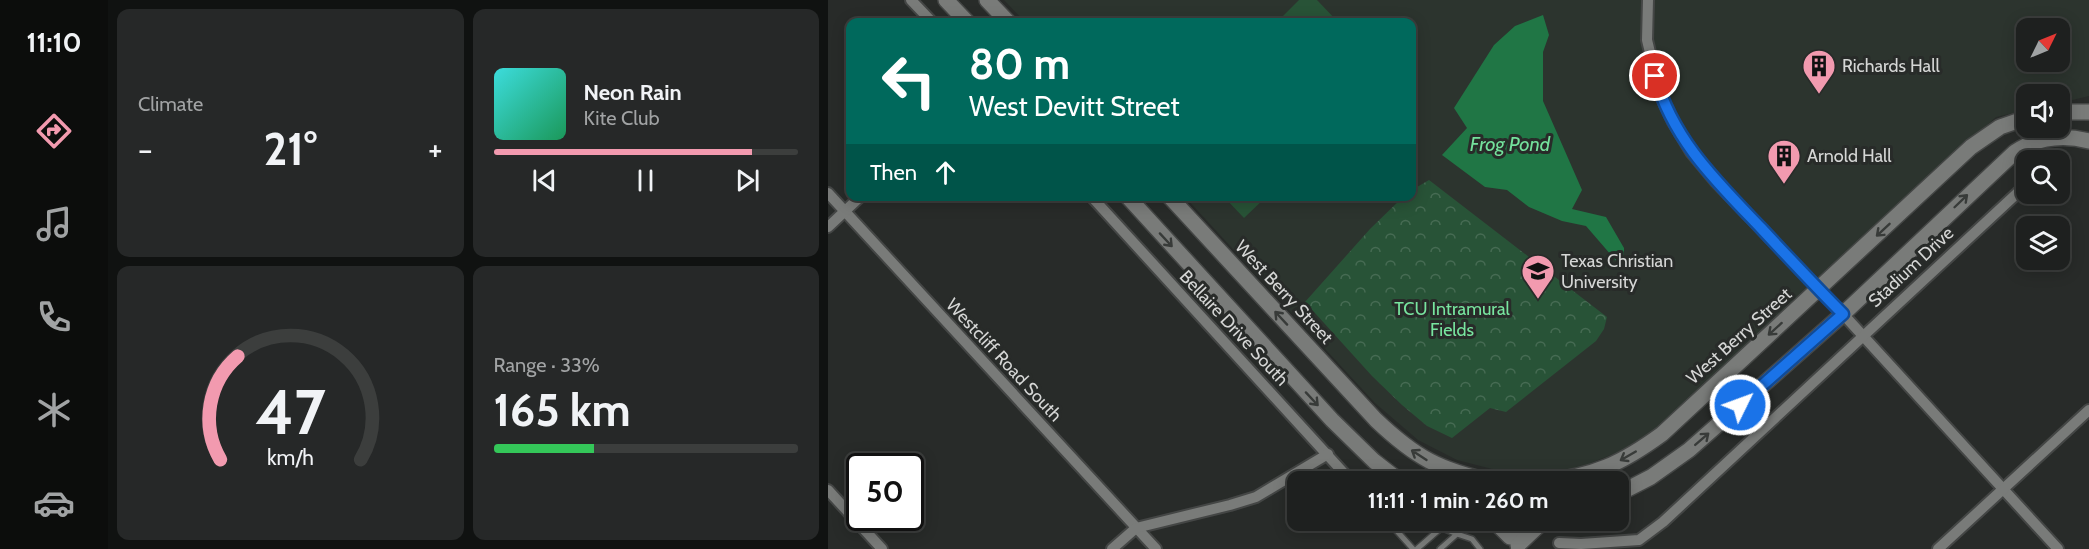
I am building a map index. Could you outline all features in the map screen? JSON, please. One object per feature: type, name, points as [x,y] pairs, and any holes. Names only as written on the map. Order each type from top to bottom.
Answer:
[{"type":"main road","points":[[946,0],[963,18]]},
{"type":"main road","points":[[987,0],[1004,18]]},
{"type":"main road","points":[[2070,111],[2086,109]]},
{"type":"main road","name":"West Berry Street","points":[[1598,471],[1645,446],[1662,434],[1971,147],[2000,127],[2016,121]]},
{"type":"main road","points":[[2070,135],[2089,132]]},
{"type":"main road","points":[[2070,137],[2089,141]]},
{"type":"main road","points":[[1629,488],[1651,477],[1689,450],[1843,314],[2004,160],[2032,142],[2046,138]]},
{"type":"main road","points":[[1131,201],[1332,420],[1387,471]]},
{"type":"main road","name":"West Berry Street","points":[[1174,201],[1376,420],[1396,439],[1439,467],[1450,471]]},
{"type":"main road","points":[[1502,531],[1514,545],[1531,531]]},
{"type":"street","points":[[911,0],[928,18]]},
{"type":"street","points":[[1648,0],[1647,40],[1660,94],[1673,123],[1691,152],[1716,182],[1843,314],[2058,549]]},
{"type":"street","name":"Westcliff Road South","points":[[828,193],[1156,549]]},
{"type":"street","name":"Stadium Drive","points":[[1559,543],[1581,544],[1639,540],[1663,522],[2016,194]]},
{"type":"street","points":[[828,227],[856,201]]},
{"type":"street","name":"Bellaire Drive South","points":[[1096,201],[1343,471]]},
{"type":"street","points":[[1938,549],[2089,410]]},
{"type":"street","points":[[1112,549],[1136,528],[1256,497],[1328,454]]},
{"type":"street","points":[[828,490],[882,549]]},
{"type":"lane","points":[[1398,531],[1415,549],[1437,531]]},
{"type":"lane","points":[[1449,531],[1472,539],[1480,549]]},
{"type":"lane","points":[[1440,549],[1457,534]]},
{"type":"shaded area","name":"Texas Christian University","points":[[1004,0],[2089,0],[2089,96],[2070,101],[2070,84],[2016,84],[2016,112],[1996,117],[1660,426],[1625,449],[1579,468],[1557,471],[1500,471],[1457,460],[1418,440],[1375,403],[1189,201],[1416,201],[1416,18],[1021,18]]},
{"type":"green space","points":[[1299,0],[1317,0],[1334,18],[1281,18]]},
{"type":"green space","name":"TCU Intramural Fields","points":[[1429,180],[1607,317],[1604,329],[1596,341],[1506,412],[1490,408],[1452,438],[1427,426],[1402,405],[1372,376],[1305,302],[1370,229],[1399,201],[1416,201],[1416,188]]},
{"type":"green space","points":[[1228,201],[1262,201],[1244,218]]},
{"type":"water","name":"Frog Pond","points":[[1543,15],[1549,35],[1543,52],[1543,101],[1582,190],[1572,209],[1606,217],[1624,248],[1624,270],[1586,226],[1562,221],[1529,207],[1507,190],[1485,187],[1442,155],[1467,128],[1454,108],[1494,45],[1515,26]]},
{"type":"place","name":"Richards Hall","points":[[1819,95]]},
{"type":"place","name":"Arnold Hall","points":[[1784,185]]},
{"type":"place","name":"Texas Christian University","points":[[1538,300]]},
{"type":"route","points":[[1655,76],[1673,123],[1691,152],[1843,314],[1740,405]]}]
